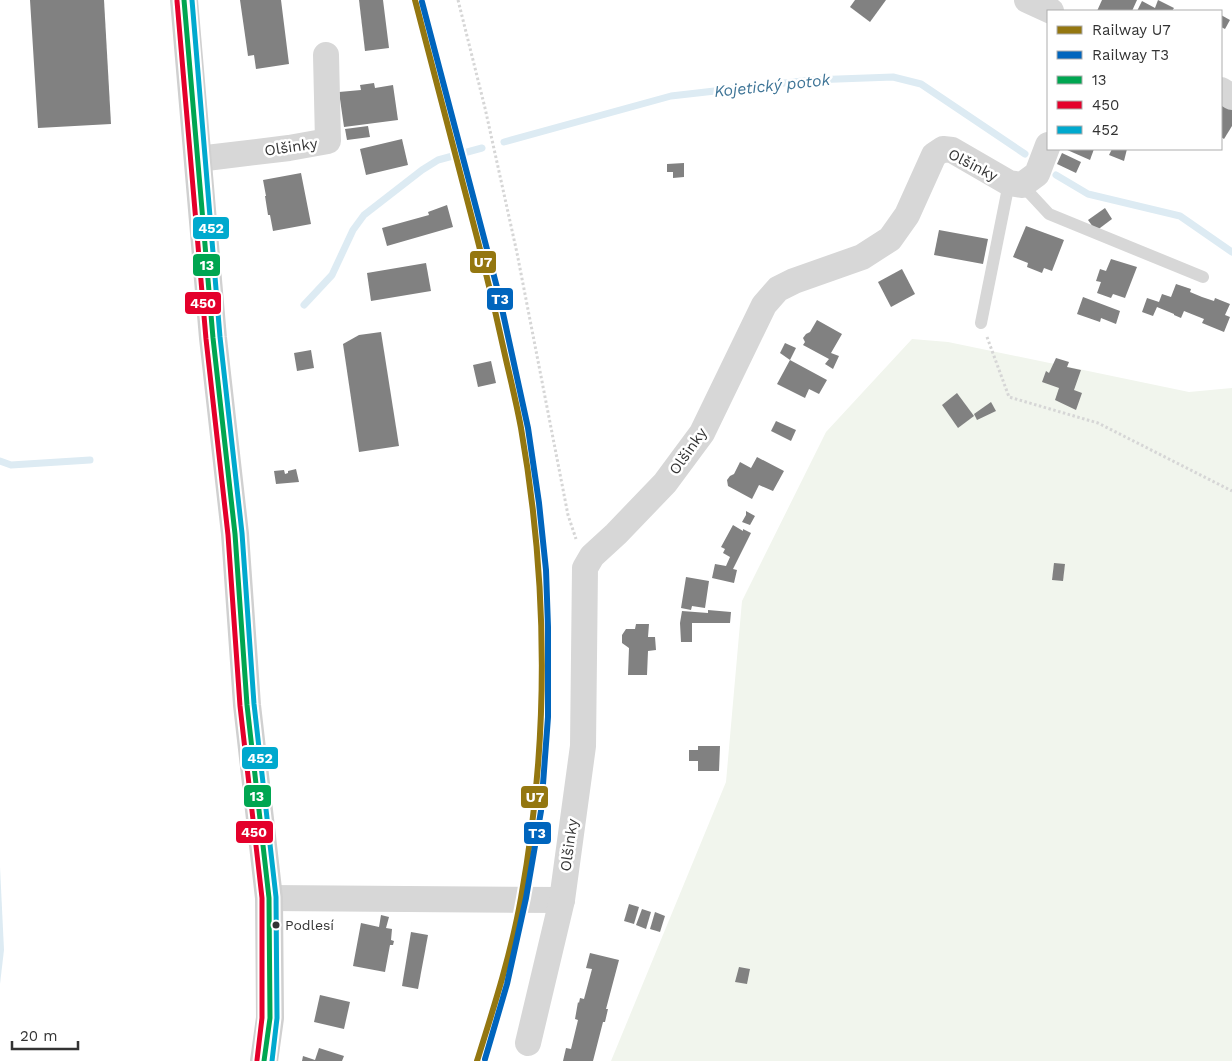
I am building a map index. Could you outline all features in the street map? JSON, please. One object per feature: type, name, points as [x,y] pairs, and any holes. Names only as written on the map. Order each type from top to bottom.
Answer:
[{"type":"main road","points":[[184,0],[213,338],[235,534],[248,704],[269,898],[270,1018],[264,1061]]},
{"type":"street","points":[[1027,0],[1049,10]]},
{"type":"street","name":"Olšinky","points":[[198,159],[289,148],[328,141],[326,55]]},
{"type":"street","points":[[1015,184],[1037,174],[1047,148]]},
{"type":"street","name":"Olšinky","points":[[562,900],[583,746],[585,568],[592,556],[665,483],[702,432],[764,305],[778,289],[794,281],[862,257],[890,239],[906,215],[934,155],[943,149],[952,150],[1015,184]]},
{"type":"street","points":[[269,898],[562,900],[528,1043]]},
{"type":"lane","name":"Olšinky","points":[[981,323],[1015,184],[1049,214],[1203,277]]},
{"type":"path","points":[[458,0],[485,108],[517,253],[568,515],[585,568]]},
{"type":"path","points":[[981,323],[1009,397],[1098,422],[1232,491]]},
{"type":"shaded area","points":[[912,339],[948,342],[1189,392],[1232,388],[1232,1061],[611,1061],[726,782],[742,601],[826,432]]},
{"type":"shaded area","points":[[0,867],[4,950],[0,984]]},
{"type":"building","points":[[30,0],[104,0],[111,124],[38,128]]},
{"type":"building","points":[[240,0],[281,0],[289,64],[256,69],[254,55],[248,56]]},
{"type":"building","points":[[359,0],[383,0],[389,48],[365,51]]},
{"type":"building","points":[[855,0],[886,0],[870,22],[850,7]]},
{"type":"building","points":[[1102,0],[1137,0],[1132,10],[1097,10]]},
{"type":"building","points":[[1158,0],[1174,8],[1173,10],[1138,10],[1142,1],[1155,8]]},
{"type":"building","points":[[1222,16],[1230,20],[1225,29],[1222,28]]},
{"type":"building","points":[[374,83],[375,88],[393,85],[398,120],[344,127],[339,92],[361,90],[360,85]]},
{"type":"building","points":[[1222,103],[1232,108],[1232,126],[1224,139],[1222,138]]},
{"type":"building","points":[[368,126],[370,137],[347,140],[345,129]]},
{"type":"building","points":[[402,139],[408,165],[366,175],[360,149]]},
{"type":"building","points":[[1067,150],[1094,150],[1090,160]]},
{"type":"building","points":[[1112,150],[1127,150],[1124,161],[1109,155]]},
{"type":"building","points":[[1062,153],[1081,162],[1076,173],[1057,164]]},
{"type":"building","points":[[684,163],[684,177],[673,178],[673,172],[667,172],[667,164]]},
{"type":"building","points":[[301,173],[311,224],[273,231],[270,215],[268,215],[263,180]]},
{"type":"building","points":[[447,205],[453,227],[387,246],[382,228],[429,215],[428,212]]},
{"type":"building","points":[[1105,208],[1112,219],[1096,231],[1088,220]]},
{"type":"building","points":[[1026,226],[1064,240],[1052,271],[1044,268],[1042,273],[1027,267],[1028,263],[1013,257]]},
{"type":"building","points":[[939,230],[988,239],[983,264],[934,255]]},
{"type":"building","points":[[1111,259],[1137,267],[1125,298],[1113,294],[1111,298],[1097,293],[1101,282],[1096,281],[1100,269],[1106,271]]},
{"type":"building","points":[[426,263],[431,291],[371,301],[367,273]]},
{"type":"building","points":[[902,269],[915,294],[891,307],[878,282]]},
{"type":"building","points":[[1176,284],[1191,289],[1190,292],[1202,297],[1214,301],[1215,298],[1230,304],[1225,315],[1230,317],[1224,332],[1202,323],[1204,319],[1184,311],[1181,318],[1157,307],[1153,316],[1142,312],[1147,298],[1159,302],[1162,294],[1171,297]]},
{"type":"building","points":[[1083,297],[1120,311],[1116,324],[1101,318],[1100,322],[1077,314]]},
{"type":"building","points":[[817,320],[842,334],[831,353],[839,356],[833,369],[825,364],[829,359],[803,345],[805,342],[803,338],[810,332]]},
{"type":"building","points":[[381,332],[399,446],[359,452],[343,344],[359,335]]},
{"type":"building","points":[[785,343],[796,348],[790,360],[780,353]]},
{"type":"building","points":[[311,350],[314,368],[297,371],[294,353]]},
{"type":"building","points":[[1056,358],[1069,362],[1067,367],[1081,370],[1074,390],[1082,393],[1076,410],[1055,400],[1059,388],[1042,382],[1046,371],[1049,373]]},
{"type":"building","points":[[790,360],[827,380],[819,394],[809,389],[805,398],[777,384]]},
{"type":"building","points":[[491,361],[496,383],[478,387],[473,365]]},
{"type":"building","points":[[957,393],[974,416],[958,428],[942,405]]},
{"type":"building","points":[[991,402],[996,411],[977,420],[974,414]]},
{"type":"building","points":[[776,421],[796,430],[791,441],[771,431]]},
{"type":"building","points":[[757,457],[784,471],[773,491],[759,485],[752,499],[728,486],[727,480],[734,474],[740,462],[751,468]]},
{"type":"building","points":[[296,469],[299,482],[276,484],[274,471],[284,470],[285,474]]},
{"type":"building","points":[[746,511],[755,516],[750,525],[742,522]]},
{"type":"building","points":[[733,525],[751,533],[733,569],[737,570],[734,583],[712,578],[715,564],[726,566],[730,557],[723,553],[725,549],[721,547]]},
{"type":"building","points":[[1054,563],[1065,564],[1063,581],[1052,580]]},
{"type":"building","points":[[686,577],[709,581],[705,608],[692,606],[691,610],[681,608]]},
{"type":"building","points":[[708,610],[731,612],[730,623],[692,623],[692,642],[681,642],[680,623],[682,611],[708,613]]},
{"type":"building","points":[[636,624],[649,624],[648,637],[655,637],[656,650],[648,651],[647,675],[628,675],[629,648],[622,643],[622,635],[626,629],[635,629]]},
{"type":"building","points":[[698,746],[720,746],[719,771],[698,771],[698,761],[689,761],[689,750],[698,750]]},
{"type":"building","points":[[629,904],[639,907],[634,924],[624,921]]},
{"type":"building","points":[[642,909],[651,912],[646,929],[636,925]]},
{"type":"building","points":[[655,912],[665,916],[660,932],[650,929]]},
{"type":"building","points":[[381,915],[389,917],[386,928],[392,929],[391,940],[394,941],[393,945],[390,945],[385,972],[353,966],[361,923],[379,927]]},
{"type":"building","points":[[411,932],[428,935],[418,989],[402,986]]},
{"type":"building","points":[[590,953],[619,960],[606,1009],[608,1009],[605,1022],[603,1022],[593,1061],[563,1061],[566,1048],[571,1049],[578,1020],[575,1019],[578,1002],[580,998],[584,999],[592,969],[586,968]]},
{"type":"building","points":[[739,967],[750,969],[747,984],[735,982]]},
{"type":"building","points":[[320,995],[350,1002],[344,1029],[314,1022]]},
{"type":"building","points":[[319,1048],[344,1056],[342,1061],[302,1061],[303,1056],[315,1060]]},
{"type":"waterway","name":"Kojetický potok","points":[[504,142],[671,96],[811,80],[893,77],[921,84],[1025,154]]},
{"type":"waterway","name":"Kojetický potok","points":[[304,305],[332,275],[353,230],[364,215],[422,170],[438,160],[482,148]]},
{"type":"waterway","name":"Kojetický potok","points":[[1056,175],[1088,194],[1180,216],[1232,252]]},
{"type":"waterway","name":"Kojetický potok","points":[[0,461],[11,465],[90,460]]},
{"type":"rail line","name":"U7","points":[[415,0],[483,260],[518,412],[530,486],[540,604],[542,663],[540,722],[537,781],[530,840],[512,940],[477,1061]]},
{"type":"rail line","name":"T3","points":[[422,2],[499,295],[528,428],[546,570],[548,717],[541,811],[526,898],[507,984],[485,1059]]},
{"type":"transit line","name":"13","points":[[184,0],[213,338],[235,534],[247,705],[269,898],[270,1018],[264,1061]]},
{"type":"transit line","name":"452","points":[[192,0],[220,337],[242,533],[254,704],[276,897],[277,1018],[272,1061]]},
{"type":"transit line","name":"450","points":[[177,1],[206,339],[228,535],[240,706],[262,898],[262,1018],[257,1060]]},
{"type":"place","name":"Podlesí","points":[[276,925]]}]
